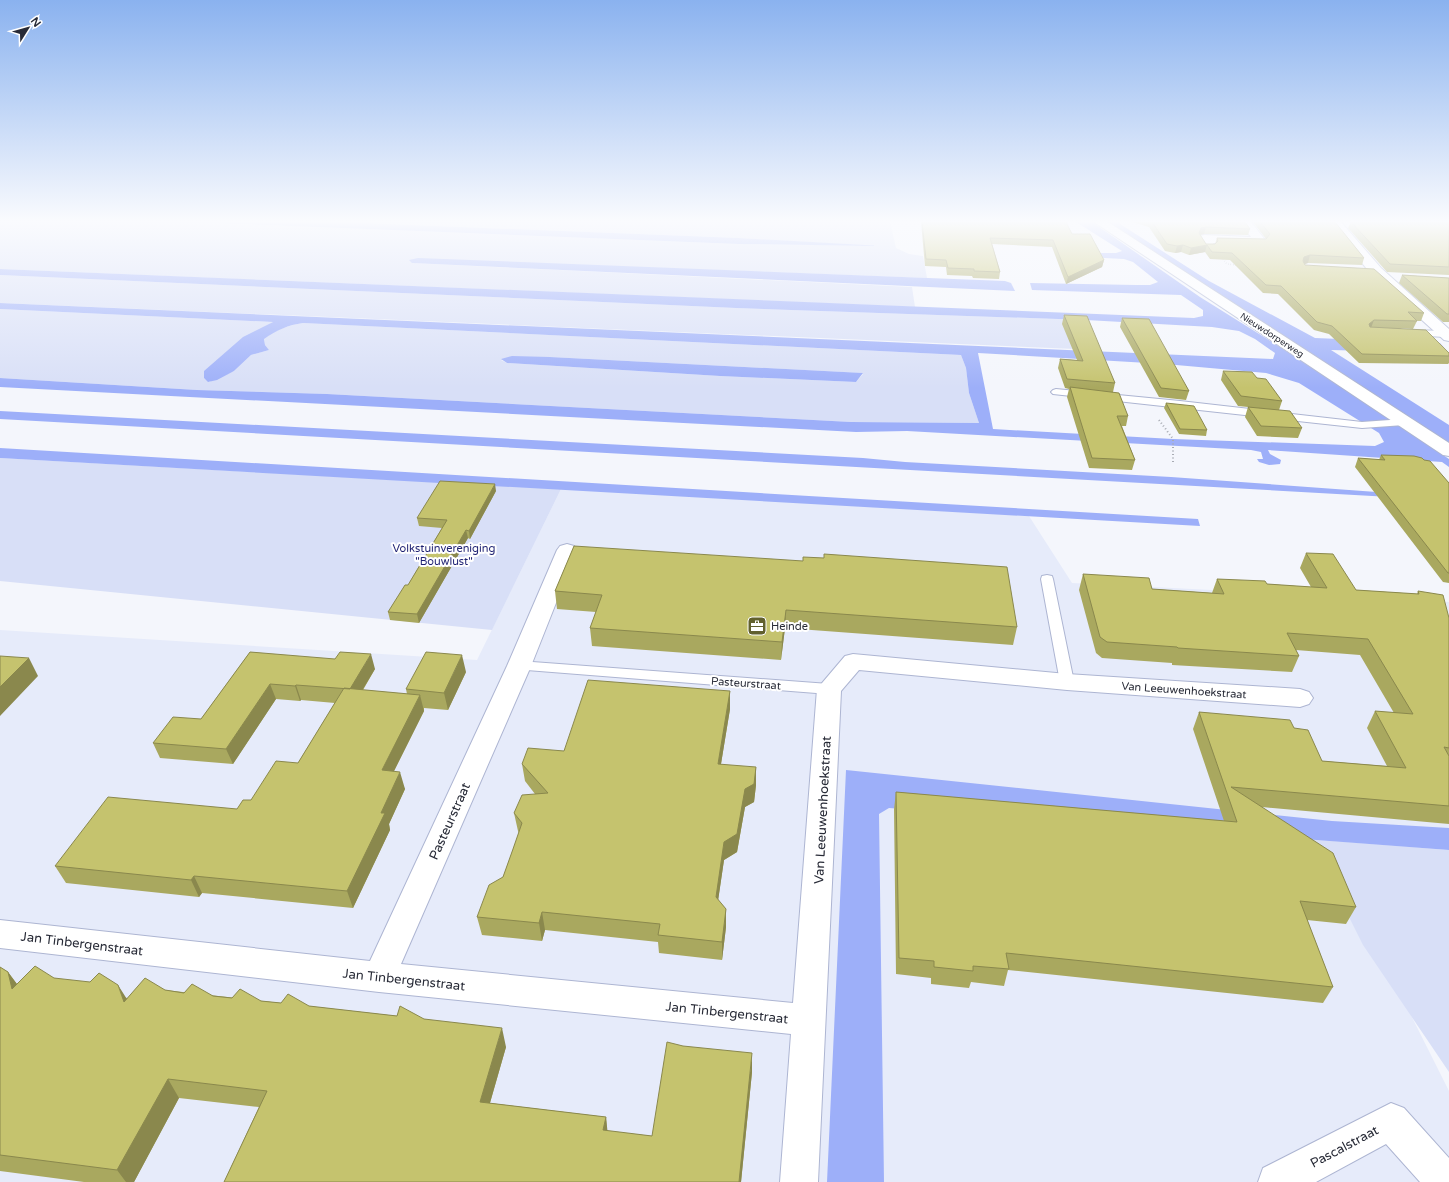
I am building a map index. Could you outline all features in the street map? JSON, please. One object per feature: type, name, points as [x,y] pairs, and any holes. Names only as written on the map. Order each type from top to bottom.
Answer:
[{"type":"street","name":"Nieuwdorperweg","points":[[1183,277],[1400,422],[1449,451]]},
{"type":"street","points":[[1384,277],[1448,335]]},
{"type":"street","points":[[1400,277],[1405,278]]},
{"type":"street","name":"Pasteurstraat","points":[[379,977],[519,666],[567,550]]},
{"type":"street","name":"Van Leeuwenhoekstraat","points":[[799,1182],[829,689],[852,662],[1067,682],[1300,698]]},
{"type":"street","name":"Jan Tinbergenstraat","points":[[0,934],[379,977],[809,1020]]},
{"type":"street","name":"Pascalstraat","points":[[1277,1182],[1391,1121],[1445,1182]]},
{"type":"lane","points":[[1400,333],[1448,335]]},
{"type":"lane","points":[[1056,392],[1180,404],[1362,425],[1400,422]]},
{"type":"lane","points":[[1047,579],[1067,682]]},
{"type":"lane","name":"Pasteurstraat","points":[[519,666],[829,689]]},
{"type":"path","points":[[1173,439],[1173,462]]},
{"type":"shaded area","points":[[561,489],[1029,516],[1072,583],[1449,602],[1449,849],[1326,846],[1449,1091],[1449,1182],[0,1182],[0,630],[477,660]]},
{"type":"green space","points":[[0,277],[48,277],[736,308],[1086,320],[1099,350],[0,303]]},
{"type":"green space","points":[[196,277],[707,277],[912,287],[915,307]]},
{"type":"green space","points":[[0,309],[273,322],[263,328],[204,378],[209,382],[234,371],[251,355],[269,350],[265,345],[264,338],[283,328],[303,323],[961,355],[966,368],[969,393],[979,423],[851,422],[327,394],[197,390],[0,378]],"holes":[[[550,357],[863,374],[856,382],[720,376],[507,363],[501,360]]]},
{"type":"green space","name":"Volkstuinvereniging \"Bouwlust\"","points":[[0,458],[561,489],[492,630],[0,581]]},
{"type":"green space","points":[[1305,839],[1449,850],[1449,1072],[1363,945],[1340,899]]},
{"type":"water","points":[[48,277],[199,277],[1194,318],[1203,316],[1203,310],[1181,295],[1032,290],[1030,283],[1150,285],[1158,282],[1152,277],[1171,277],[1200,297],[1285,350],[1449,459],[1449,467],[1442,462],[1268,450],[1270,454],[1281,460],[1280,464],[1269,465],[1259,462],[1257,459],[1263,459],[1261,452],[1251,450],[907,431],[856,432],[0,387],[0,378],[197,390],[327,394],[851,422],[979,423],[969,393],[966,368],[961,355],[303,323],[287,327],[264,339],[265,345],[269,350],[251,355],[234,371],[217,380],[208,382],[204,378],[204,371],[243,337],[273,322],[0,309],[0,303],[1273,359],[1275,353],[1255,339],[1239,331],[1212,327],[1086,320],[736,308]],"holes":[[[978,353],[1165,364],[1266,373],[1299,383],[1379,433],[1384,442],[1375,446],[1173,439],[993,429]]]},
{"type":"water","points":[[717,277],[907,277],[1005,281],[1011,283],[1015,291]]},
{"type":"water","points":[[1193,277],[1203,277],[1315,338],[1440,343],[1449,353],[1331,350],[1449,425],[1449,444]]},
{"type":"water","points":[[512,356],[863,373],[856,382],[720,376],[507,363],[501,359]]},
{"type":"water","points":[[0,411],[863,458],[905,462],[1171,477],[1404,494],[1408,498],[0,419]]},
{"type":"water","points":[[0,448],[1198,519],[1200,526],[0,458]]},
{"type":"water","points":[[846,770],[1332,821],[1449,828],[1449,850],[889,808],[879,814],[884,1182],[827,1182]]},
{"type":"building","points":[[1258,277],[1383,277],[1424,313],[1408,312],[1417,321],[1374,320],[1369,324],[1370,327],[1426,330],[1449,353],[1449,356],[1362,354],[1332,326],[1317,322],[1281,286],[1266,285]]},
{"type":"building","points":[[1404,277],[1449,278],[1449,314],[1447,314]]},
{"type":"building","points":[[1064,315],[1087,316],[1115,383],[1067,379],[1060,359],[1083,361]]},
{"type":"building","points":[[1122,318],[1149,319],[1189,391],[1161,388]]},
{"type":"building","points":[[1223,371],[1252,372],[1257,378],[1266,379],[1282,401],[1241,396]]},
{"type":"building","points":[[1070,387],[1119,393],[1128,416],[1117,416],[1135,460],[1092,458]]},
{"type":"building","points":[[1166,403],[1194,406],[1207,430],[1180,429]]},
{"type":"building","points":[[1248,407],[1290,411],[1302,428],[1261,426]]},
{"type":"building","points":[[1381,455],[1414,456],[1430,461],[1449,483],[1449,573],[1358,458],[1385,460]]},
{"type":"building","points":[[440,481],[495,484],[469,531],[466,530],[417,614],[388,612],[405,585],[408,585],[447,520],[417,518]]},
{"type":"building","points":[[574,546],[803,561],[803,557],[824,558],[824,554],[1007,567],[1017,627],[786,610],[782,642],[590,628],[602,595],[555,591]]},
{"type":"building","points":[[1306,553],[1333,554],[1356,590],[1419,594],[1418,591],[1443,595],[1449,618],[1449,748],[1444,747],[1449,756],[1449,806],[1231,787],[1333,853],[1356,907],[1300,901],[1333,987],[1006,953],[1009,969],[973,966],[973,971],[934,967],[934,961],[899,958],[896,792],[1237,822],[1199,712],[1290,720],[1294,728],[1308,730],[1322,761],[1406,768],[1375,711],[1413,714],[1368,639],[1287,633],[1299,656],[1107,642],[1100,637],[1083,574],[1149,578],[1152,589],[1224,594],[1217,579],[1265,581],[1267,584],[1327,588]]},
{"type":"building","points":[[250,652],[335,659],[340,652],[371,654],[350,689],[270,684],[226,749],[153,743],[173,717],[201,719]]},
{"type":"building","points":[[426,652],[462,655],[444,693],[406,689]]},
{"type":"building","points":[[0,656],[29,658],[0,687]]},
{"type":"building","points":[[588,680],[730,691],[718,764],[756,767],[754,784],[745,789],[737,834],[724,842],[716,897],[726,909],[722,942],[658,935],[660,924],[542,912],[539,923],[477,917],[489,885],[503,877],[522,823],[514,813],[522,795],[548,793],[522,764],[528,748],[564,751]]},
{"type":"building","points":[[344,688],[420,695],[382,770],[400,772],[381,813],[385,813],[347,891],[194,876],[191,880],[55,866],[108,797],[237,809],[243,800],[251,800],[276,761],[298,763]]},
{"type":"building","points":[[35,966],[54,978],[90,982],[99,973],[118,985],[124,1002],[145,978],[165,990],[184,993],[192,984],[213,996],[232,998],[240,989],[261,1001],[281,1003],[288,994],[309,1006],[397,1016],[400,1006],[424,1019],[502,1028],[480,1102],[606,1117],[603,1130],[652,1136],[667,1042],[683,1046],[752,1053],[739,1182],[224,1182],[267,1091],[168,1079],[117,1170],[0,1155],[0,967],[8,972],[12,989]]},
{"type":"place","name":"Heinde","points":[[757,626]]}]
